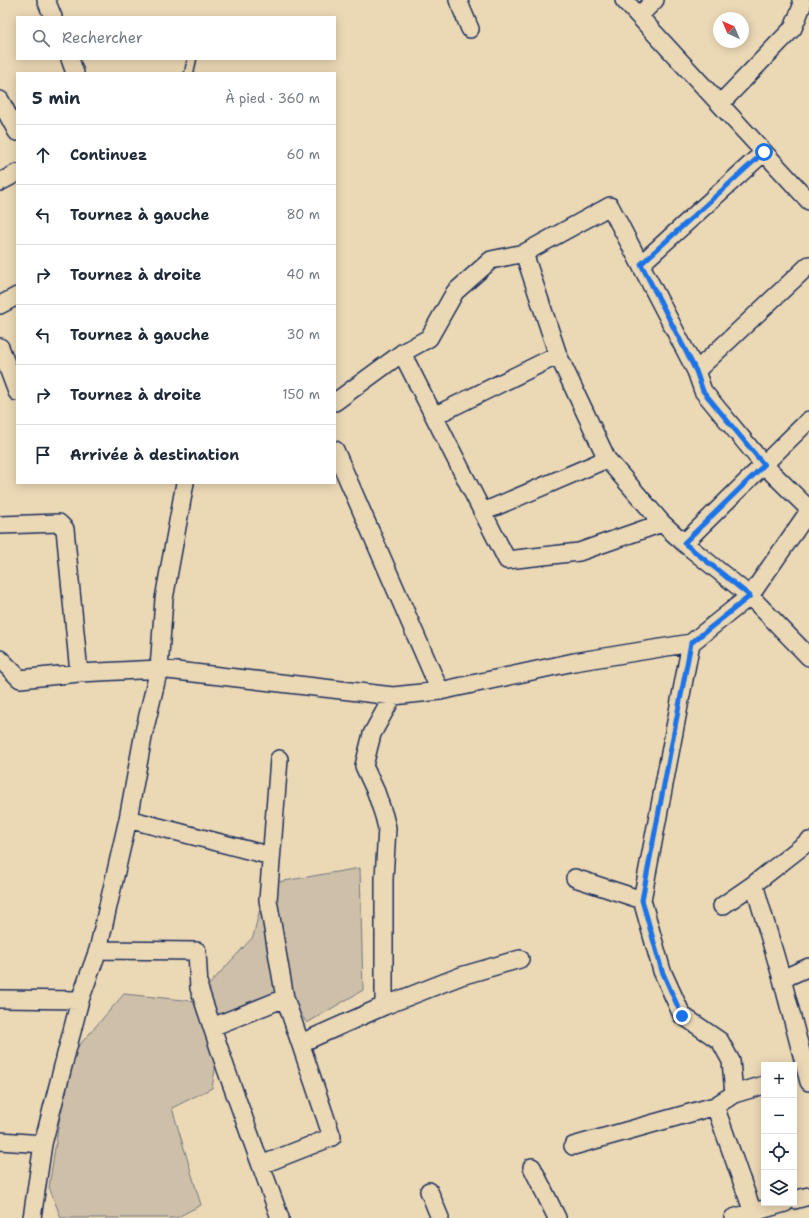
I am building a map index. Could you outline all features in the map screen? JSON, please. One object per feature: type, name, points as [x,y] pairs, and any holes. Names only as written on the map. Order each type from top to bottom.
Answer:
[{"type":"street","points":[[46,0],[53,16]]},
{"type":"street","points":[[458,0],[470,28]]},
{"type":"street","points":[[624,0],[809,201]]},
{"type":"street","points":[[639,16],[655,0]]},
{"type":"street","points":[[720,104],[793,28],[802,6],[801,0]]},
{"type":"street","points":[[70,60],[75,72]]},
{"type":"street","points":[[0,100],[16,130]]},
{"type":"street","points":[[641,264],[764,152]]},
{"type":"street","points":[[0,182],[16,174]]},
{"type":"street","points":[[0,659],[20,679],[78,673],[159,669],[393,696],[440,691],[574,662],[691,643],[750,596],[809,510],[764,465],[703,391],[696,371],[610,206],[524,253],[491,260],[454,292],[429,338],[402,353],[336,401]]},
{"type":"street","points":[[524,253],[558,355],[607,459],[662,523],[684,543],[750,596],[809,657]]},
{"type":"street","points":[[696,371],[809,265]]},
{"type":"street","points":[[0,305],[16,297]]},
{"type":"street","points":[[0,347],[12,368],[16,387]]},
{"type":"street","points":[[402,353],[507,560],[579,552],[662,523]]},
{"type":"street","points":[[434,416],[558,355]]},
{"type":"street","points":[[684,543],[809,420]]},
{"type":"street","points":[[336,452],[440,691]]},
{"type":"street","points":[[482,512],[607,459]]},
{"type":"street","points":[[32,1218],[43,1144],[80,1000],[98,950],[128,819],[144,732],[159,669],[164,599],[186,484]]},
{"type":"street","points":[[0,525],[59,523],[65,529],[78,673]]},
{"type":"street","points":[[691,643],[642,900],[662,971],[682,1016],[720,1041],[731,1061],[734,1094]]},
{"type":"street","points":[[384,1006],[384,879],[387,828],[376,792],[364,766],[372,734],[393,696]]},
{"type":"street","points":[[261,1165],[332,1137],[285,998],[268,900],[279,759]]},
{"type":"street","points":[[128,819],[271,856]]},
{"type":"street","points":[[722,906],[754,884],[809,841]]},
{"type":"street","points":[[575,878],[642,900]]},
{"type":"street","points":[[754,884],[782,979],[803,1077]]},
{"type":"street","points":[[98,950],[197,951],[199,988],[280,1218]]},
{"type":"street","points":[[301,1043],[384,1006],[461,976],[520,959]]},
{"type":"street","points":[[782,979],[809,967]]},
{"type":"street","points":[[212,1027],[285,998]]},
{"type":"street","points":[[0,999],[80,1000]]},
{"type":"street","points":[[573,1146],[715,1106],[734,1094],[761,1086]]},
{"type":"street","points":[[715,1106],[754,1215]]},
{"type":"street","points":[[0,1142],[43,1144]]},
{"type":"street","points":[[532,1167],[557,1218]]},
{"type":"street","points":[[429,1191],[440,1218]]},
{"type":"street","points":[[797,1199],[809,1196]]},
{"type":"street","points":[[733,1218],[754,1215],[776,1206]]},
{"type":"lane","points":[[189,72],[192,60]]},
{"type":"shaded area","points":[[360,868],[363,990],[307,1023],[290,1000],[224,1012],[212,1088],[172,1108],[201,1205],[176,1218],[61,1218],[49,1187],[69,1057],[124,994],[194,1001],[253,937],[266,884]]},
{"type":"route","points":[[682,1016],[662,971],[642,900],[691,643],[750,596],[684,543],[764,465],[703,391],[696,371],[641,264],[764,152]]}]
